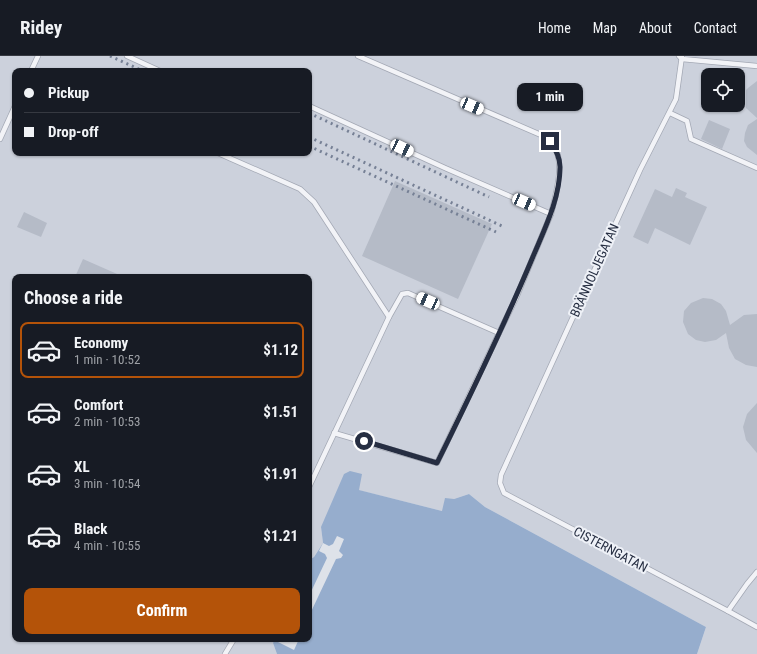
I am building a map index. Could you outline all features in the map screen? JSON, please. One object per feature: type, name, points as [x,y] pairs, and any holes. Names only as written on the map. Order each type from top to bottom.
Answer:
[{"type":"lane","points":[[32,68],[38,56]]},
{"type":"lane","points":[[127,56],[153,68]]},
{"type":"lane","points":[[334,433],[437,463],[516,298],[551,214],[557,189],[560,166],[556,149],[550,141],[541,135],[358,56]]},
{"type":"lane","points":[[681,57],[757,66]]},
{"type":"lane","name":"BRÄNNOLJEGATAN","points":[[500,483],[501,475],[601,253],[640,170],[676,99],[681,57]]},
{"type":"lane","points":[[312,107],[551,214]]},
{"type":"lane","points":[[0,139],[12,113]]},
{"type":"lane","points":[[670,113],[687,121],[691,139],[757,168]]},
{"type":"lane","points":[[225,156],[300,189],[314,202],[389,317]]},
{"type":"lane","points":[[312,481],[389,317],[402,294],[408,293],[499,333]]},
{"type":"lane","name":"CISTERNGATAN","points":[[500,483],[504,493],[757,627]]},
{"type":"lane","points":[[728,611],[757,572]]},
{"type":"lane","points":[[225,654],[232,642]]},
{"type":"shaded area","points":[[0,56],[757,56],[757,654],[697,654],[706,627],[485,507],[469,494],[454,499],[442,511],[358,490],[321,527],[323,543],[312,558],[312,274],[12,274],[12,642],[273,643],[277,654],[0,654]]},
{"type":"water","points":[[350,471],[362,474],[359,490],[442,511],[445,498],[454,499],[469,494],[485,507],[706,627],[697,654],[277,654],[274,642],[312,642],[312,558],[323,543],[321,527],[344,474]]},
{"type":"pier","points":[[337,536],[344,539],[339,551],[343,555],[341,558],[336,559],[312,610],[312,590],[327,558],[325,554],[319,551],[323,543],[329,546],[333,544]]},
{"type":"pier","points":[[278,642],[298,642],[294,650]]},
{"type":"building","points":[[757,81],[757,118],[746,108],[746,90]]},
{"type":"building","points":[[757,119],[757,155],[747,147],[744,141],[748,125]]},
{"type":"building","points":[[709,120],[730,129],[722,149],[701,139]]},
{"type":"building","points":[[395,181],[492,224],[458,299],[362,256]]},
{"type":"building","points":[[676,188],[687,193],[685,197],[707,207],[690,245],[655,228],[648,244],[633,237],[655,189],[672,197]]},
{"type":"building","points":[[24,212],[47,223],[41,237],[17,227]]},
{"type":"building","points":[[83,259],[117,274],[76,274]]},
{"type":"building","points":[[703,298],[712,299],[721,304],[726,311],[730,325],[744,315],[757,314],[757,367],[746,365],[735,359],[729,348],[726,333],[716,340],[705,342],[696,340],[688,334],[683,322],[684,311],[691,303]]},
{"type":"building","points":[[757,403],[757,453],[746,440],[743,427],[747,414]]},
{"type":"railway","points":[[110,56],[136,68]]},
{"type":"railway","points":[[312,114],[489,197]]},
{"type":"railway","points":[[312,138],[502,226]]},
{"type":"railway","points":[[312,147],[496,232]]},
{"type":"route","points":[[364,441],[437,463],[516,298],[551,214],[557,189],[560,166],[556,149],[550,141]]}]
